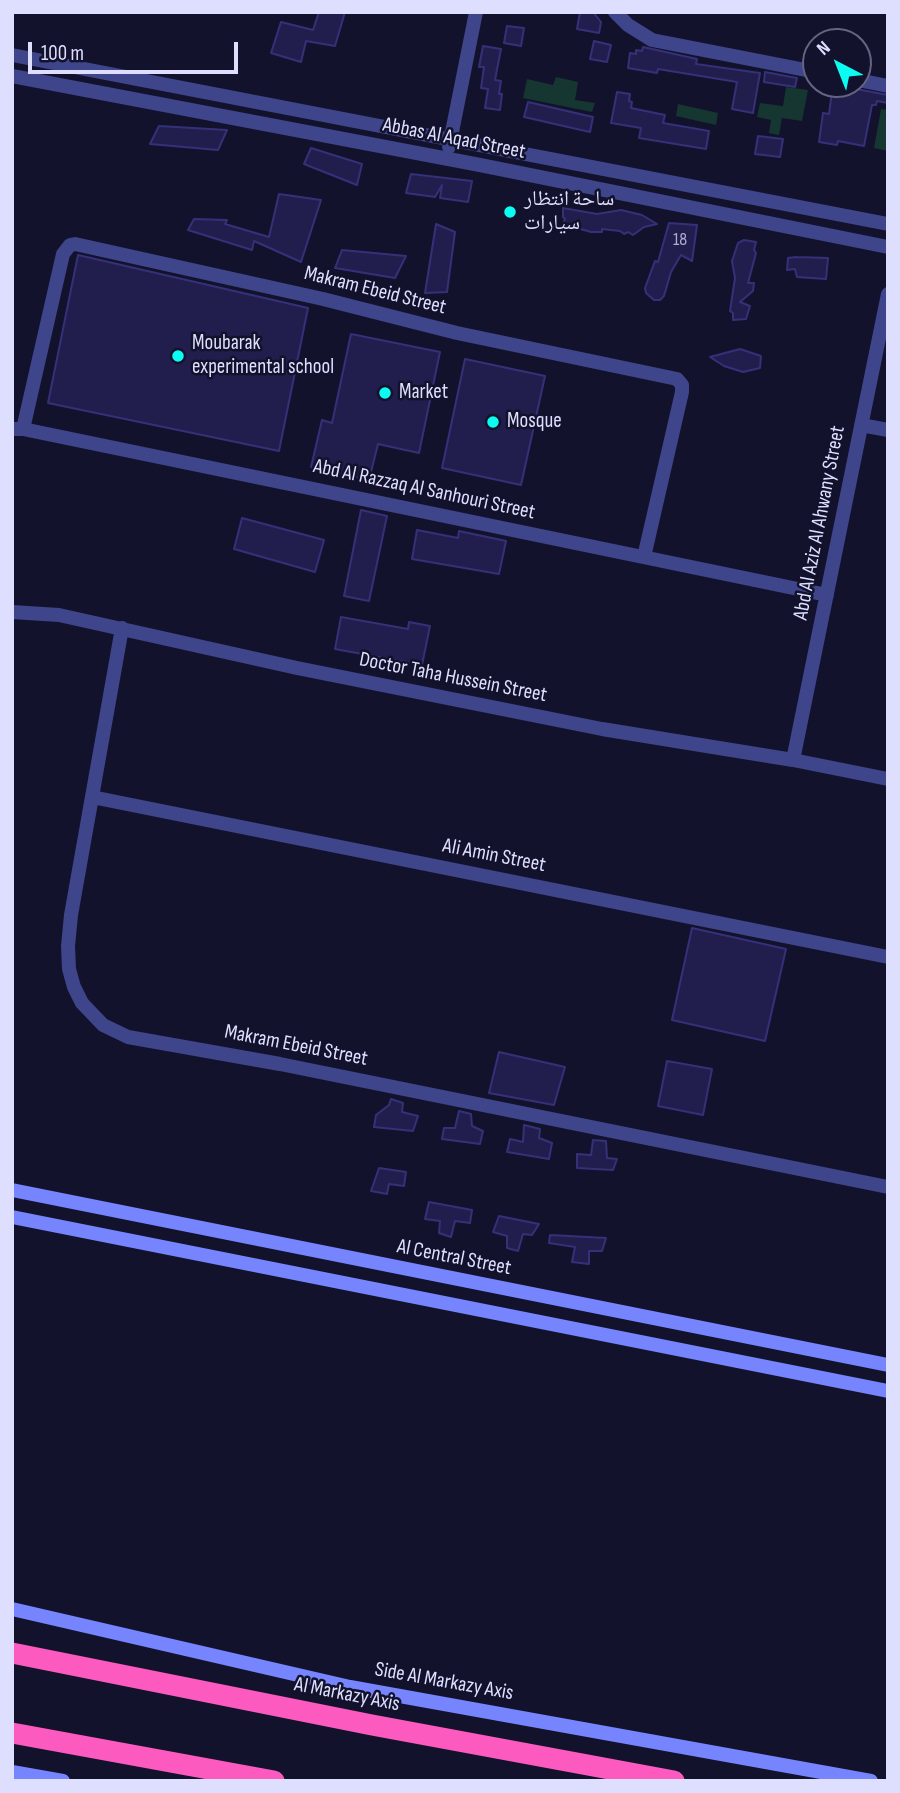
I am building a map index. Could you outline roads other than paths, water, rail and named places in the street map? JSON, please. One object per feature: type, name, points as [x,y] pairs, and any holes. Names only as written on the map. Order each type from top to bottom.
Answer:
[{"type":"highway","name":"Al Markazy Axis","points":[[12,1653],[345,1720],[674,1781]]},
{"type":"highway","points":[[12,1733],[274,1781]]},
{"type":"street","points":[[447,159],[476,12]]},
{"type":"street","points":[[615,12],[628,25],[652,40],[802,69]]},
{"type":"street","name":"Abbas Al Aqad Street","points":[[12,55],[888,224]]},
{"type":"street","name":"Abbas Al Aqad Street","points":[[12,76],[888,247]]},
{"type":"street","name":"Makram Ebeid Street","points":[[18,429],[63,254],[70,245],[75,244],[323,299],[447,331],[677,379],[682,385],[682,392],[644,557]]},
{"type":"street","name":"Abd Al Aziz Al Ahwany Street","points":[[793,760],[888,295]]},
{"type":"street","points":[[861,425],[888,430]]},
{"type":"street","name":"Abd Al Razzaq Al Sanhouri Street","points":[[18,429],[827,595]]},
{"type":"street","name":"Doctor Taha Hussein Street","points":[[12,612],[59,615],[297,668],[602,729],[793,760],[888,779]]},
{"type":"street","name":"Makram Ebeid Street","points":[[122,628],[71,915],[69,969],[74,987],[82,1003],[103,1025],[128,1037],[280,1064],[888,1188]]},
{"type":"street","name":"Ali Amin Street","points":[[92,797],[888,957]]},
{"type":"street","name":"Al Central Street","points":[[12,1190],[888,1365]]},
{"type":"street","points":[[12,1217],[888,1391]]},
{"type":"street","name":"Side Al Markazy Axis","points":[[12,1608],[350,1686],[871,1781]]},
{"type":"street","points":[[12,1772],[63,1781]]},
{"type":"place","name":"ساحة انتظار سيارات","points":[[510,212]]},
{"type":"place","name":"Moubarak experimental school","points":[[178,356]]},
{"type":"place","name":"Market","points":[[385,393]]},
{"type":"place","name":"Mosque","points":[[493,422]]}]
